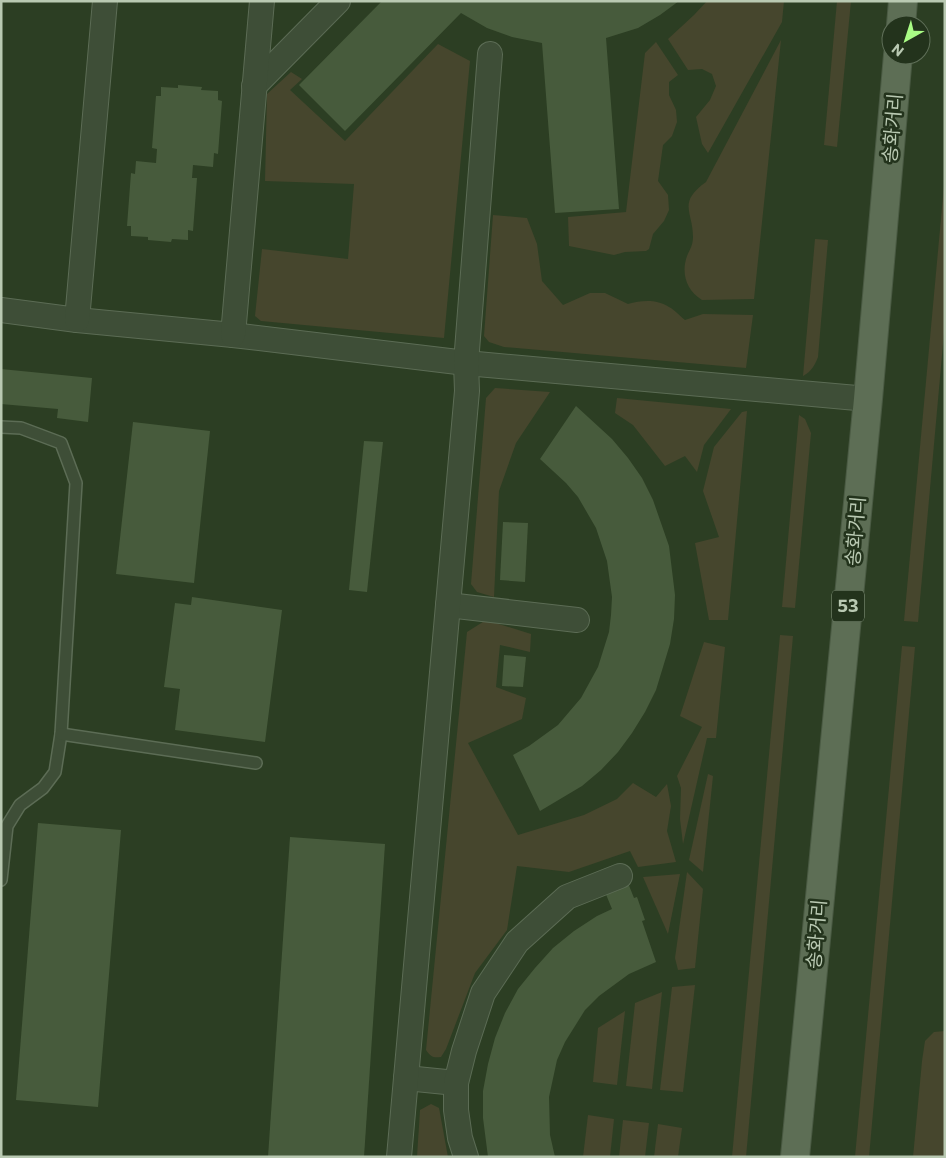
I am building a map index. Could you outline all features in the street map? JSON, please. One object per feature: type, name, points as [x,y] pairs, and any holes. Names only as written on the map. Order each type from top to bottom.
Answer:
[{"type":"main road","points":[[902,15],[903,1]]},
{"type":"main road","name":"송화거리","points":[[795,1157],[868,398],[897,65]]},
{"type":"street","points":[[77,320],[105,1]]},
{"type":"street","points":[[233,335],[262,1]]},
{"type":"street","points":[[254,86],[338,1]]},
{"type":"street","points":[[399,1157],[467,391],[466,363],[490,54]]},
{"type":"street","points":[[1,310],[466,363],[868,398]]},
{"type":"street","points":[[448,605],[577,620]]},
{"type":"street","points":[[466,1157],[460,1138],[456,1110],[456,1083],[464,1051],[483,993],[517,942],[567,897],[620,876]]},
{"type":"street","points":[[406,1078],[456,1083]]},
{"type":"lane","points":[[1,427],[21,428],[61,443],[76,483],[61,734],[55,772],[43,788],[20,805],[7,826],[1,880]]},
{"type":"lane","points":[[61,734],[256,763]]},
{"type":"green space","points":[[707,1],[784,1],[782,22],[708,153],[702,144],[696,117],[710,100],[716,86],[712,74],[702,69],[688,70],[668,39]]},
{"type":"green space","points":[[837,1],[851,1],[837,147],[824,145]]},
{"type":"green space","points":[[781,40],[754,299],[702,300],[692,291],[685,275],[685,262],[693,240],[689,202],[697,189],[706,182]]},
{"type":"green space","points":[[656,42],[678,75],[669,82],[669,95],[676,110],[677,122],[672,136],[663,145],[658,181],[668,195],[669,210],[664,221],[653,234],[649,249],[646,251],[625,252],[614,255],[569,246],[568,217],[626,212],[645,53]]},
{"type":"green space","points":[[438,44],[470,61],[444,338],[261,321],[255,316],[262,249],[348,259],[354,184],[265,181],[267,94],[291,72],[302,79],[290,90],[345,141]]},
{"type":"green space","points":[[945,175],[945,322],[918,622],[904,621]]},
{"type":"green space","points":[[493,215],[527,218],[537,244],[542,281],[563,305],[590,293],[605,293],[628,304],[654,301],[664,304],[685,320],[703,314],[753,315],[746,368],[504,347],[489,342],[484,336]]},
{"type":"green space","points":[[815,239],[828,240],[818,357],[816,363],[803,376]]},
{"type":"green space","points":[[495,388],[550,392],[516,443],[499,491],[494,597],[477,592],[471,584],[486,398]]},
{"type":"green space","points":[[617,398],[731,409],[704,445],[697,472],[685,456],[665,466],[633,425],[615,413]]},
{"type":"green space","points":[[747,411],[728,620],[709,620],[695,543],[719,537],[703,491],[714,447],[742,412]]},
{"type":"green space","points":[[799,415],[805,419],[811,433],[795,608],[782,607]]},
{"type":"green space","points":[[486,620],[531,634],[530,652],[500,645],[496,687],[526,698],[522,719],[468,743],[518,835],[584,815],[617,799],[633,783],[656,797],[667,784],[671,806],[667,831],[676,862],[638,867],[630,851],[569,872],[517,866],[507,930],[475,973],[446,1049],[441,1057],[436,1057],[431,1056],[426,1050],[467,632]]},
{"type":"green space","points":[[780,635],[793,636],[746,1157],[732,1157]]},
{"type":"green space","points":[[704,642],[725,647],[716,738],[707,738],[683,844],[680,819],[681,788],[677,776],[702,727],[680,716]]},
{"type":"green space","points":[[902,646],[915,647],[869,1157],[855,1157]]},
{"type":"green space","points":[[708,774],[713,776],[703,872],[689,860]]},
{"type":"green space","points":[[687,872],[703,889],[695,968],[678,970],[675,958]]},
{"type":"green space","points":[[680,874],[668,934],[643,877]]},
{"type":"green space","points":[[695,985],[683,1092],[660,1090],[672,987]]},
{"type":"green space","points":[[662,992],[652,1089],[626,1086],[635,1003]]},
{"type":"green space","points":[[625,1011],[617,1085],[593,1082],[598,1028]]},
{"type":"green space","points":[[945,1031],[945,1157],[913,1157],[925,1041],[934,1032]]},
{"type":"green space","points":[[431,1104],[439,1108],[448,1157],[417,1157],[420,1110]]},
{"type":"green space","points":[[588,1115],[614,1119],[610,1157],[583,1157]]},
{"type":"green space","points":[[623,1120],[649,1123],[645,1157],[619,1157]]},
{"type":"green space","points":[[658,1124],[682,1128],[678,1157],[654,1157]]},
{"type":"building","points":[[382,1],[679,1],[638,28],[606,38],[619,209],[555,213],[542,43],[512,37],[487,28],[461,13],[345,131],[299,85]]},
{"type":"building","points":[[178,85],[202,87],[201,90],[218,91],[218,100],[222,101],[218,154],[214,153],[213,167],[193,165],[192,178],[197,178],[193,231],[188,230],[188,240],[172,239],[171,242],[148,240],[148,237],[131,236],[131,226],[127,226],[131,173],[135,174],[136,161],[156,163],[157,149],[152,148],[156,96],[161,96],[161,87],[178,88]]},
{"type":"building","points":[[1,369],[92,378],[88,422],[57,418],[58,409],[1,404]]},
{"type":"building","points":[[576,406],[612,439],[628,458],[642,478],[653,500],[669,546],[675,595],[674,619],[670,644],[656,690],[632,733],[601,770],[582,786],[540,811],[513,755],[558,725],[581,698],[598,667],[609,632],[611,615],[612,597],[607,561],[596,528],[578,497],[540,459]]},
{"type":"building","points":[[133,422],[210,431],[194,583],[116,574]]},
{"type":"building","points":[[364,441],[383,442],[367,592],[349,590]]},
{"type":"building","points":[[503,522],[528,523],[525,582],[500,580]]},
{"type":"building","points":[[192,597],[282,610],[265,742],[175,730],[180,689],[164,687],[175,603],[191,605]]},
{"type":"building","points":[[504,655],[526,657],[523,687],[502,686]]},
{"type":"building","points":[[38,823],[121,830],[98,1107],[16,1100]]},
{"type":"building","points":[[290,837],[385,844],[364,1157],[268,1157]]},
{"type":"building","points":[[628,883],[634,898],[637,897],[645,920],[642,921],[656,962],[629,974],[599,996],[585,1010],[565,1042],[557,1060],[549,1097],[550,1135],[555,1157],[488,1157],[483,1118],[483,1091],[495,1038],[505,1013],[518,989],[553,948],[574,931],[612,909],[605,892]]}]
